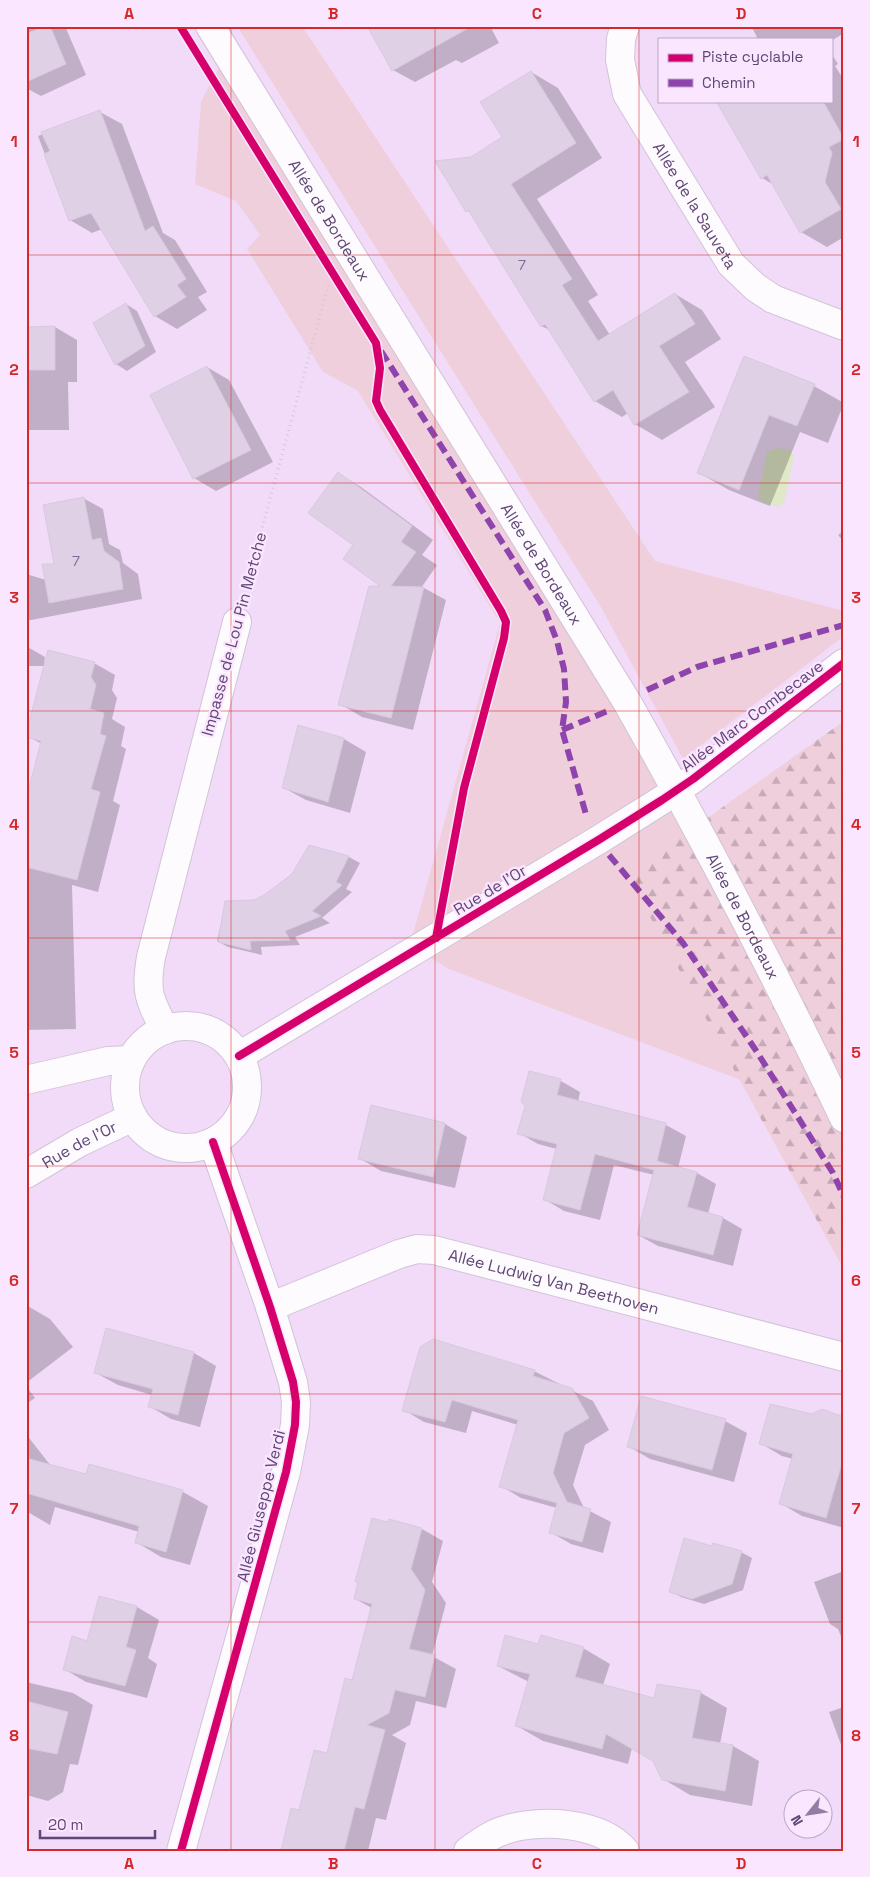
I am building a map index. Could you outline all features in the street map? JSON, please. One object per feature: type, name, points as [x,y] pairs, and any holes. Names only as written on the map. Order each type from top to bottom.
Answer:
[{"type":"street","name":"Allée de Bordeaux","points":[[210,26],[627,702],[791,1007],[844,1118]]},
{"type":"street","name":"Allée de la Sauveta","points":[[625,26],[621,39],[620,60],[627,94],[731,264],[755,287],[773,299],[844,326]]},
{"type":"street","name":"Impasse de Lou Pin Metche","points":[[165,1030],[152,1006],[148,990],[151,957],[236,622]]},
{"type":"street","name":"Allée Marc Combecave","points":[[676,790],[844,664]]},
{"type":"street","name":"Rue de l'Or","points":[[239,1056],[583,849],[676,790]]},
{"type":"street","points":[[174,1026],[191,1026],[208,1030],[223,1038],[239,1056],[244,1065],[248,1080],[247,1096],[243,1112],[235,1125],[223,1137],[193,1149],[175,1148],[159,1143],[145,1133],[133,1117],[125,1090],[126,1074],[131,1060],[147,1040],[174,1026]]},
{"type":"street","points":[[26,1080],[108,1061],[131,1060]]},
{"type":"street","name":"Rue de l'Or","points":[[26,1174],[80,1142],[133,1117]]},
{"type":"street","name":"Allée Giuseppe Verdi","points":[[181,1851],[286,1472],[296,1425],[294,1382],[213,1142]]},
{"type":"street","name":"Allée Ludwig Van Beethoven","points":[[270,1307],[399,1254],[417,1249],[434,1250],[844,1357]]},
{"type":"street","points":[[468,1851],[483,1840],[503,1830],[525,1824],[541,1823],[582,1828],[605,1835],[625,1851]]},
{"type":"shaded area","points":[[26,26],[844,26],[844,721],[627,875],[844,1270],[844,1851],[26,1851]]},
{"type":"shaded area","points":[[777,448],[791,450],[794,456],[784,503],[778,507],[762,502],[758,496],[767,452]]},
{"type":"green space","points":[[237,26],[302,26],[655,561],[844,611],[844,636],[683,759],[602,609]]},
{"type":"green space","points":[[226,53],[677,790],[759,1087],[449,969],[417,950],[413,934],[500,623],[358,391],[323,372],[247,249],[260,235],[236,201],[195,184],[201,102]]},
{"type":"green space","points":[[844,721],[844,1270],[627,875]]},
{"type":"building","points":[[45,26],[50,26],[66,64],[26,82],[26,34]]},
{"type":"building","points":[[367,26],[472,26],[392,71]]},
{"type":"building","points":[[531,71],[576,143],[511,184],[572,279],[562,285],[598,341],[675,293],[695,324],[659,346],[689,392],[634,425],[613,390],[594,402],[545,324],[541,327],[435,161],[471,157],[502,137],[480,102]]},
{"type":"building","points":[[717,102],[824,102],[844,139],[829,147],[832,153],[825,182],[841,209],[800,233],[767,175],[761,179]]},
{"type":"building","points":[[100,110],[145,231],[153,226],[186,279],[177,285],[186,297],[154,317],[91,213],[69,221],[44,154],[50,151],[41,132]]},
{"type":"building","points":[[126,303],[145,346],[115,365],[93,323]]},
{"type":"building","points":[[55,326],[55,370],[26,370],[26,327]]},
{"type":"building","points":[[744,356],[815,384],[797,426],[769,415],[739,490],[697,473]]},
{"type":"building","points":[[207,366],[251,450],[193,479],[150,395]]},
{"type":"building","points":[[338,472],[412,526],[401,542],[416,552],[391,586],[424,587],[391,718],[338,705],[369,586],[380,586],[343,559],[353,545],[308,513]]},
{"type":"building","points":[[84,497],[92,540],[101,538],[104,551],[119,562],[123,589],[49,603],[42,564],[54,564],[43,505]]},
{"type":"building","points":[[48,650],[95,662],[91,677],[96,685],[90,709],[104,713],[100,734],[106,736],[91,789],[100,792],[77,880],[26,867],[26,800],[41,741],[26,737],[26,734]]},
{"type":"building","points":[[298,725],[344,738],[328,802],[282,788]]},
{"type":"building","points":[[309,845],[349,856],[336,882],[342,885],[312,911],[321,916],[285,931],[290,940],[250,941],[251,950],[218,942],[225,901],[254,900],[264,895],[292,874]]},
{"type":"building","points":[[529,1071],[561,1079],[557,1095],[666,1123],[657,1161],[697,1172],[687,1207],[723,1217],[713,1255],[637,1235],[654,1170],[595,1154],[580,1210],[543,1200],[557,1144],[517,1134],[525,1106],[521,1102]]},
{"type":"building","points":[[371,1105],[445,1123],[433,1177],[358,1159]]},
{"type":"building","points":[[106,1328],[194,1352],[178,1415],[148,1407],[153,1389],[94,1373]]},
{"type":"building","points":[[433,1339],[535,1370],[533,1376],[572,1388],[589,1418],[564,1433],[553,1473],[567,1502],[591,1509],[582,1542],[549,1533],[557,1503],[499,1487],[518,1420],[452,1400],[445,1422],[402,1411],[420,1347]]},
{"type":"building","points":[[641,1396],[726,1419],[712,1470],[627,1447]]},
{"type":"building","points":[[770,1404],[812,1414],[822,1409],[844,1417],[844,1456],[826,1518],[779,1504],[793,1454],[759,1444]]},
{"type":"building","points":[[26,1458],[86,1474],[89,1464],[183,1490],[166,1552],[135,1543],[139,1526],[26,1493]]},
{"type":"building","points":[[372,1518],[387,1522],[389,1519],[422,1528],[411,1569],[425,1590],[409,1649],[435,1655],[425,1697],[395,1690],[389,1713],[367,1725],[385,1730],[364,1809],[355,1807],[344,1851],[281,1851],[291,1808],[299,1810],[314,1750],[327,1753],[345,1678],[352,1680],[372,1604],[354,1599],[358,1582],[355,1582]]},
{"type":"building","points":[[684,1538],[712,1546],[713,1543],[742,1551],[732,1584],[692,1599],[669,1592]]},
{"type":"building","points":[[99,1596],[137,1606],[126,1647],[136,1650],[125,1686],[63,1670],[72,1636],[87,1641]]},
{"type":"building","points":[[505,1635],[538,1644],[541,1635],[584,1647],[575,1677],[654,1698],[657,1684],[701,1691],[692,1738],[733,1745],[725,1791],[662,1780],[653,1761],[606,1734],[602,1749],[515,1726],[530,1674],[497,1666]]},
{"type":"building","points":[[26,1701],[68,1712],[57,1754],[26,1748]]},
{"type":"marked path","points":[[381,351],[545,610],[557,641],[564,669],[566,702],[562,730],[587,818]]},
{"type":"marked path","points":[[647,690],[697,667],[844,625]]},
{"type":"marked path","points":[[562,730],[610,710]]},
{"type":"marked path","points":[[609,855],[683,943],[755,1049],[833,1173],[844,1197]]},
{"type":"cycle path","points":[[180,26],[376,343],[380,368],[376,401],[380,410],[506,622],[504,638],[464,788],[436,938]]},
{"type":"cycle path","points":[[239,1056],[662,800],[693,779],[844,663]]},
{"type":"cycle path","points":[[181,1851],[286,1472],[295,1425],[296,1402],[293,1382],[270,1307],[213,1142]]}]
